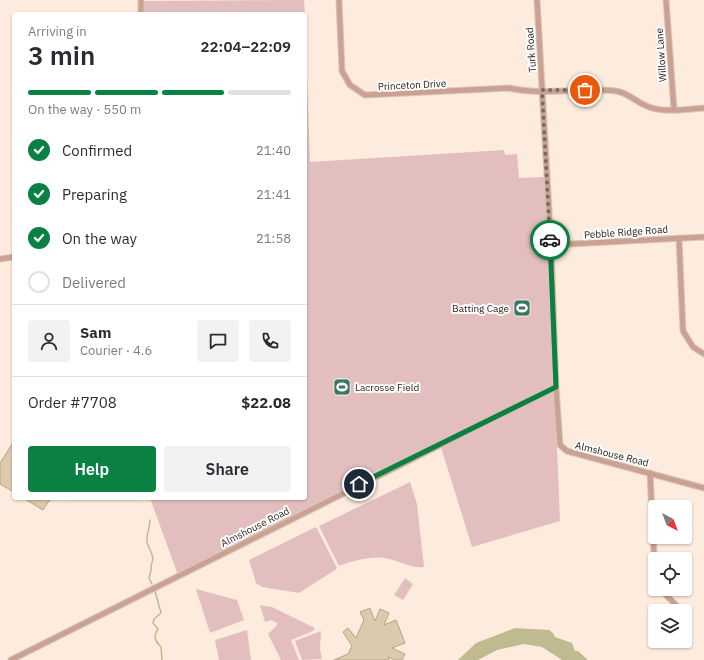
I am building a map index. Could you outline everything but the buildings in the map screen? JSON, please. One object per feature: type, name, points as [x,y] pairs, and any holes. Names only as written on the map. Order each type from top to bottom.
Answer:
[{"type":"street","points":[[141,0],[141,12]]},
{"type":"street","name":"Princeton Drive","points":[[338,0],[342,71],[350,85],[361,94],[370,96],[504,88],[526,91],[542,90]]},
{"type":"street","name":"Turk Road","points":[[537,0],[551,245],[556,387]]},
{"type":"street","name":"Willow Lane","points":[[666,0],[674,109]]},
{"type":"street","points":[[542,90],[617,91],[626,94],[648,107],[658,109],[704,108]]},
{"type":"street","name":"Pebble Ridge Road","points":[[551,245],[704,237]]},
{"type":"street","name":"Pebble Ridge Road","points":[[679,238],[684,331],[693,348],[704,354]]},
{"type":"street","points":[[0,259],[12,257]]},
{"type":"street","name":"Almshouse Road","points":[[11,660],[556,387],[560,445],[567,451],[704,488]]},
{"type":"street","points":[[650,473],[654,552]]},
{"type":"street","points":[[667,596],[675,604]]},
{"type":"shaded area","points":[[304,0],[305,12],[141,12],[141,1]]},
{"type":"shaded area","points":[[307,80],[310,162],[504,150],[505,155],[517,154],[519,178],[546,177],[560,521],[472,547],[440,444],[178,575],[151,500],[307,500]]},
{"type":"shaded area","points":[[410,482],[417,504],[424,567],[409,566],[385,558],[361,559],[339,566],[319,526]]},
{"type":"shaded area","points":[[316,527],[337,568],[335,570],[299,593],[262,587],[256,583],[249,560]]},
{"type":"shaded area","points":[[405,578],[413,584],[403,600],[394,595]]},
{"type":"shaded area","points":[[196,589],[237,600],[244,620],[210,633]]},
{"type":"shaded area","points":[[260,605],[272,607],[315,628],[313,631],[291,640],[299,660],[281,660],[268,634],[277,625],[277,623],[271,620],[265,622]]},
{"type":"shaded area","points":[[515,628],[549,630],[555,637],[572,643],[575,651],[578,651],[588,660],[562,660],[542,647],[524,644],[497,650],[478,660],[458,660],[476,643]]},
{"type":"shaded area","points":[[247,630],[251,660],[219,660],[215,640]]},
{"type":"shaded area","points":[[321,631],[320,649],[322,659],[302,660],[295,641]]},
{"type":"waterway","points":[[150,520],[147,542],[153,559],[149,578],[152,584]]},
{"type":"waterway","points":[[155,591],[161,613],[154,619],[153,623],[158,629],[155,639],[161,647],[162,660]]},
{"type":"way so far","points":[[550,240],[542,90],[585,90]]},
{"type":"place","name":"Batting Cage","points":[[522,308]]},
{"type":"place","name":"Lacrosse Field","points":[[342,387]]},
{"type":"route","points":[[359,484],[556,387],[550,240]]}]
